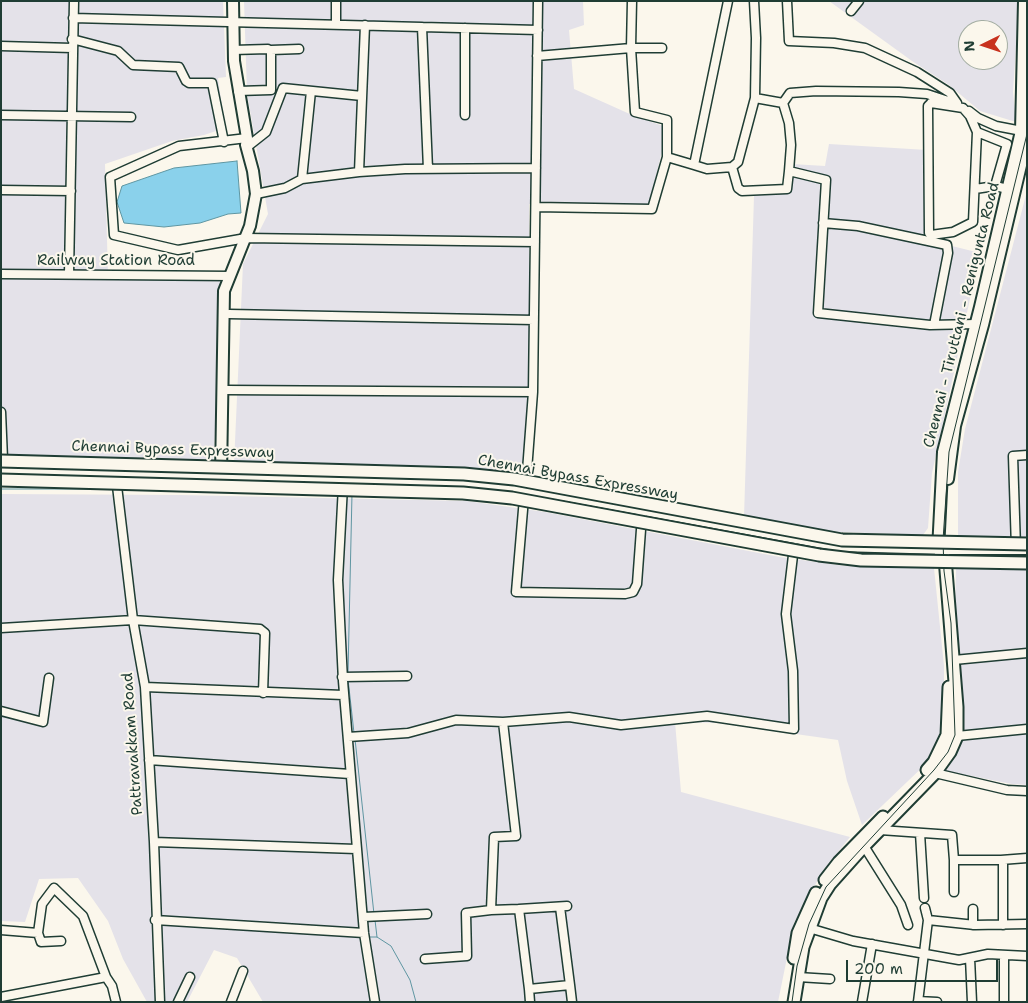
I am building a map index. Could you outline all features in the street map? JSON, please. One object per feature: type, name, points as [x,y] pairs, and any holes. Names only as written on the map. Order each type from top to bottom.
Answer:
[{"type":"highway","points":[[2,461],[192,479]]},
{"type":"highway","name":"Chennai Bypass Expressway","points":[[2,461],[464,474],[514,479],[842,540],[1023,547]]},
{"type":"highway","points":[[1,474],[192,479]]},
{"type":"highway","name":"Chennai Bypass Expressway","points":[[1,481],[463,493],[512,498],[810,553],[861,560],[1027,563]]},
{"type":"highway","name":"Chennai - Tiruttani - Renigunta Road","points":[[794,1002],[810,928],[825,892],[864,846],[935,773],[950,752],[956,736],[958,720],[954,660],[941,554]]},
{"type":"highway","name":"Chennai - Tiruttani - Renigunta Road","points":[[786,1002],[798,933],[819,887],[839,862],[934,762],[947,735],[949,720],[948,685],[940,603],[941,554]]},
{"type":"main road","points":[[228,1],[245,142]]},
{"type":"main road","points":[[223,479],[224,291],[246,238],[256,194],[229,60],[230,21],[233,1]]},
{"type":"main road","name":"Chennai - Tiruttani - Renigunta Road","points":[[968,368],[976,324],[1008,189],[1024,131],[1024,1]]},
{"type":"main road","name":"Chennai - Tiruttani - Renigunta Road","points":[[941,554],[943,452],[968,368],[1027,140]]},
{"type":"main road","points":[[223,479],[229,314],[228,280]]},
{"type":"main road","points":[[1,481],[118,488],[185,488],[192,479],[223,479],[343,488],[477,483],[832,545],[941,554],[1027,558]]},
{"type":"main road","points":[[525,492],[794,545],[866,556],[941,554],[1023,547]]},
{"type":"street","points":[[70,274],[74,1]]},
{"type":"street","points":[[336,1],[336,24]]},
{"type":"street","points":[[538,1],[533,392],[516,592],[625,594],[633,592],[636,584],[642,516]]},
{"type":"street","points":[[536,207],[652,209],[667,157],[667,120],[635,112],[631,48],[632,1]]},
{"type":"street","points":[[694,166],[728,1]]},
{"type":"street","points":[[667,157],[707,169],[732,167],[738,162],[755,98],[756,38],[754,1]]},
{"type":"street","points":[[787,1],[789,41],[864,48],[917,72],[950,93],[957,103]]},
{"type":"street","points":[[851,11],[859,1]]},
{"type":"street","points":[[73,18],[538,30]]},
{"type":"street","points":[[360,172],[365,25]]},
{"type":"street","points":[[422,27],[428,169]]},
{"type":"street","points":[[465,28],[465,115]]},
{"type":"street","points":[[72,39],[118,51],[133,65],[179,67],[189,83],[212,83],[224,142]]},
{"type":"street","points":[[1,46],[72,48]]},
{"type":"street","points":[[537,56],[631,48],[662,48]]},
{"type":"street","points":[[233,50],[298,49]]},
{"type":"street","points":[[238,91],[270,90],[271,50]]},
{"type":"street","points":[[362,96],[283,88],[266,132],[245,142],[179,146],[110,177],[114,235],[178,250],[246,238],[535,242]]},
{"type":"street","points":[[302,179],[311,91]]},
{"type":"street","points":[[732,167],[738,188],[742,191],[787,189],[791,145],[783,103],[790,93],[816,91],[926,94],[957,103],[978,118],[996,126],[1024,131]]},
{"type":"street","points":[[755,98],[783,103]]},
{"type":"street","points":[[930,103],[963,108],[970,116],[977,132],[975,189],[973,222],[953,232],[929,235],[928,106],[930,103]]},
{"type":"street","points":[[1,115],[131,117]]},
{"type":"street","points":[[977,132],[1007,144],[995,186]]},
{"type":"street","points":[[256,194],[285,188],[302,179],[360,172],[536,168]]},
{"type":"street","points":[[789,171],[826,180],[818,312],[934,325],[976,324]]},
{"type":"street","points":[[975,189],[995,186],[1008,189]]},
{"type":"street","points":[[1,190],[71,191]]},
{"type":"street","points":[[823,223],[858,226],[947,245],[948,253],[934,325]]},
{"type":"street","name":"Railway Station Road","points":[[1,274],[70,274],[228,280]]},
{"type":"street","points":[[229,314],[534,320]]},
{"type":"street","points":[[227,390],[533,392]]},
{"type":"street","points":[[1,412],[2,461]]},
{"type":"street","points":[[1023,547],[1013,456],[1027,455]]},
{"type":"street","name":"Pattravakkam Road","points":[[118,488],[133,620],[145,687],[154,842],[155,920],[160,1002]]},
{"type":"street","points":[[343,488],[338,580],[342,677],[352,737],[350,774],[364,933],[375,1002]]},
{"type":"street","points":[[352,737],[408,734],[456,720],[503,722],[569,716],[621,725],[650,724],[696,716],[794,728],[793,672],[786,614],[794,545]]},
{"type":"street","points":[[1,628],[133,620],[264,630],[263,693]]},
{"type":"street","points":[[954,660],[1027,653]]},
{"type":"street","points":[[342,677],[407,676]]},
{"type":"street","points":[[1,711],[43,722],[49,678]]},
{"type":"street","points":[[145,687],[344,695]]},
{"type":"street","points":[[491,910],[494,837],[516,836],[503,722]]},
{"type":"street","points":[[956,736],[1027,729]]},
{"type":"street","points":[[149,760],[350,774]]},
{"type":"street","points":[[935,773],[1007,790],[1027,791]]},
{"type":"street","points":[[880,830],[952,835],[954,892]]},
{"type":"street","points":[[920,833],[924,898]]},
{"type":"street","points":[[154,842],[356,849]]},
{"type":"street","points":[[864,846],[901,905],[908,925]]},
{"type":"street","points":[[954,860],[1027,858]]},
{"type":"street","points":[[1001,860],[1003,863],[1003,925]]},
{"type":"street","points":[[61,941],[41,942],[38,933],[42,904],[54,888],[83,916],[106,977],[112,986],[116,1002]]},
{"type":"street","points":[[425,959],[467,956],[466,913],[563,906],[572,1002]]},
{"type":"street","points":[[926,908],[928,920],[925,955],[918,1001],[937,1002]]},
{"type":"street","points":[[519,909],[530,1002]]},
{"type":"street","points":[[973,909],[973,925]]},
{"type":"street","points":[[363,917],[427,914]]},
{"type":"street","points":[[155,920],[243,928],[364,933]]},
{"type":"street","points":[[928,920],[973,925],[1027,924]]},
{"type":"street","points":[[810,928],[872,944],[959,960],[988,954],[1027,956]]},
{"type":"street","points":[[1,930],[38,933]]},
{"type":"street","points":[[862,1002],[872,944]]},
{"type":"street","points":[[1004,955],[1004,1002]]},
{"type":"street","points":[[970,958],[972,1002]]},
{"type":"street","points":[[234,1000],[243,970]]},
{"type":"street","points":[[1,997],[106,977]]},
{"type":"street","points":[[178,1002],[190,977]]},
{"type":"street","points":[[798,977],[830,979]]},
{"type":"street","points":[[529,989],[570,985]]},
{"type":"shaded area","points":[[1,1],[223,1],[226,77],[218,78],[225,128],[204,135],[172,141],[105,164],[108,277],[224,280],[213,463],[1,456]]},
{"type":"shaded area","points":[[244,1],[583,1],[584,25],[569,30],[574,89],[632,115],[663,126],[663,147],[649,205],[529,204],[529,398],[524,477],[234,464],[243,264],[268,214],[247,93]]},
{"type":"shaded area","points":[[829,1],[1019,1],[1013,92],[1016,122],[980,111],[949,85],[912,61]]},
{"type":"shaded area","points":[[829,144],[927,150],[928,240],[980,253],[932,473],[928,528],[923,535],[812,531],[744,517],[754,196],[788,189],[792,164],[825,166]]},
{"type":"shaded area","points":[[1027,191],[1027,537],[958,539],[958,472],[965,429]]},
{"type":"shaded area","points":[[1,494],[180,495],[467,501],[545,512],[780,557],[845,566],[934,568],[944,666],[944,721],[930,760],[862,825],[847,781],[838,740],[718,723],[675,722],[681,792],[850,837],[824,869],[794,923],[778,1002],[263,1002],[237,958],[214,950],[187,1002],[147,1002],[123,959],[108,921],[78,878],[39,879],[25,922],[1,921]]},
{"type":"shaded area","points":[[1027,568],[1027,785],[1012,784],[946,771],[958,752],[962,724],[955,608],[956,569]]},
{"type":"water","points":[[237,161],[241,213],[228,214],[200,223],[164,227],[124,223],[117,202],[122,186],[174,168]]},
{"type":"waterway","points":[[1,489],[115,489]]},
{"type":"waterway","points":[[348,673],[352,494]]},
{"type":"waterway","points":[[348,679],[354,733]]},
{"type":"waterway","points":[[355,739],[374,914]]},
{"type":"waterway","points":[[375,920],[377,937]]},
{"type":"waterway","points":[[291,933],[342,935]]},
{"type":"waterway","points":[[369,937],[377,937],[391,946],[410,980],[416,1002]]},
{"type":"railway","points":[[792,1002],[797,966],[809,924],[826,887],[934,770],[948,752],[955,735],[951,623],[944,571],[943,540],[949,452],[1027,134]]}]
